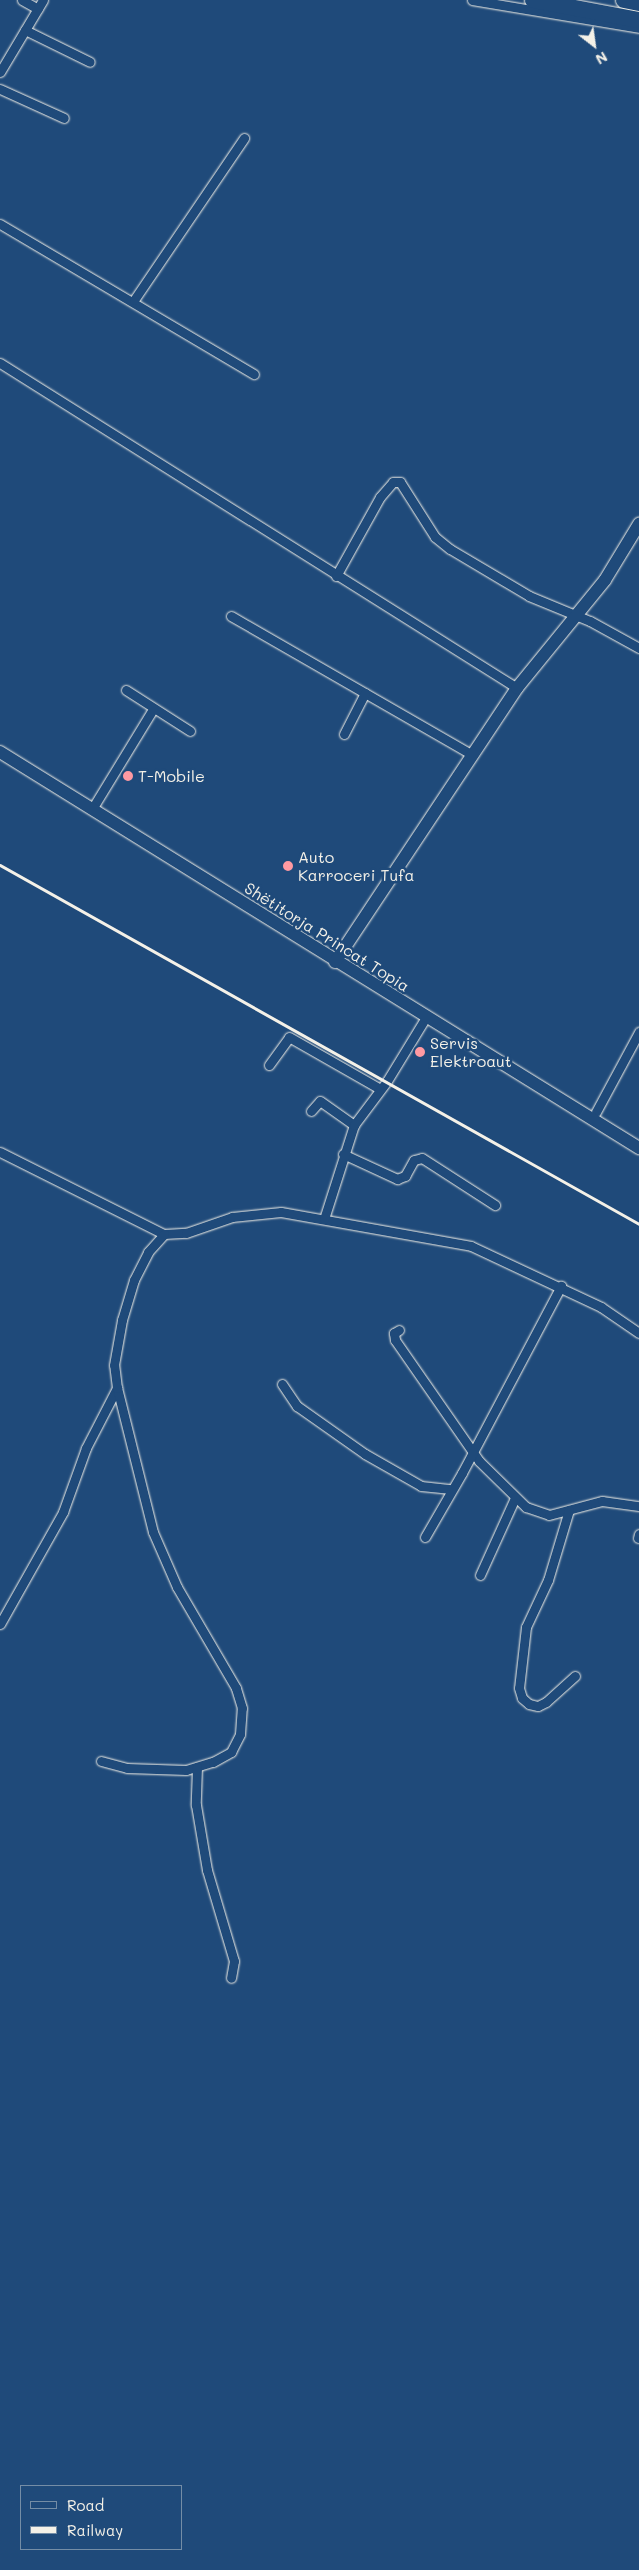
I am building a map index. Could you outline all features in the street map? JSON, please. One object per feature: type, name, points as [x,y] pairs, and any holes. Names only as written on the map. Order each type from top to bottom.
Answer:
[{"type":"highway","points":[[533,0],[639,20]]},
{"type":"highway","points":[[624,0],[639,3]]},
{"type":"main road","points":[[335,962],[517,688],[575,617],[637,532]]},
{"type":"main road","name":"Shëtitorja Princat Topia","points":[[0,752],[335,962],[639,1148]]},
{"type":"street","points":[[22,0],[38,9]]},
{"type":"street","points":[[0,72],[43,0]]},
{"type":"street","points":[[472,0],[639,28]]},
{"type":"street","points":[[24,30],[90,62]]},
{"type":"street","points":[[0,89],[64,118]]},
{"type":"street","points":[[134,300],[244,138]]},
{"type":"street","points":[[0,224],[134,300],[254,374]]},
{"type":"street","points":[[0,363],[336,576],[517,688]]},
{"type":"street","points":[[336,576],[380,496],[393,482],[400,482],[435,537],[529,596],[575,617],[590,621],[639,648]]},
{"type":"street","points":[[230,616],[472,755]]},
{"type":"street","points":[[126,690],[190,731]]},
{"type":"street","points":[[344,734],[365,693]]},
{"type":"street","points":[[92,809],[153,709]]},
{"type":"street","points":[[324,1219],[354,1125],[380,1089],[426,1017]]},
{"type":"street","points":[[596,1112],[639,1032]]},
{"type":"street","points":[[269,1065],[289,1038],[380,1089]]},
{"type":"street","points":[[311,1111],[320,1101],[354,1125]]},
{"type":"street","points":[[0,1152],[164,1234],[186,1233],[217,1220],[267,1212],[324,1219],[471,1246],[561,1286],[600,1307],[639,1332]]},
{"type":"street","points":[[344,1154],[397,1179],[405,1176],[414,1160],[422,1158],[495,1205]]},
{"type":"street","points":[[101,1761],[127,1768],[186,1770],[213,1762],[231,1752],[240,1734],[242,1708],[223,1666],[176,1587],[153,1532],[117,1388],[114,1365],[122,1320],[134,1280],[148,1252],[164,1234]]},
{"type":"street","points":[[424,1537],[474,1450],[561,1286]]},
{"type":"street","points":[[399,1330],[394,1333],[395,1340],[474,1450],[479,1462],[515,1498],[541,1514],[569,1510],[602,1501],[639,1506]]},
{"type":"street","points":[[282,1384],[297,1406],[365,1454],[421,1486],[451,1489]]},
{"type":"street","points":[[0,1624],[63,1512],[86,1448],[117,1388]]},
{"type":"street","points":[[480,1575],[515,1498]]},
{"type":"street","points":[[569,1510],[548,1580],[526,1627],[519,1688],[522,1698],[538,1706],[546,1702],[575,1676]]},
{"type":"street","points":[[197,1767],[196,1805],[207,1870],[234,1961],[230,1978]]},
{"type":"railway","points":[[0,865],[639,1224]]},
{"type":"place","name":"T-Mobile","points":[[128,776]]},
{"type":"place","name":"Auto Karroceri Tufa","points":[[288,866]]},
{"type":"place","name":"Servis Elektroaut","points":[[420,1052]]}]
